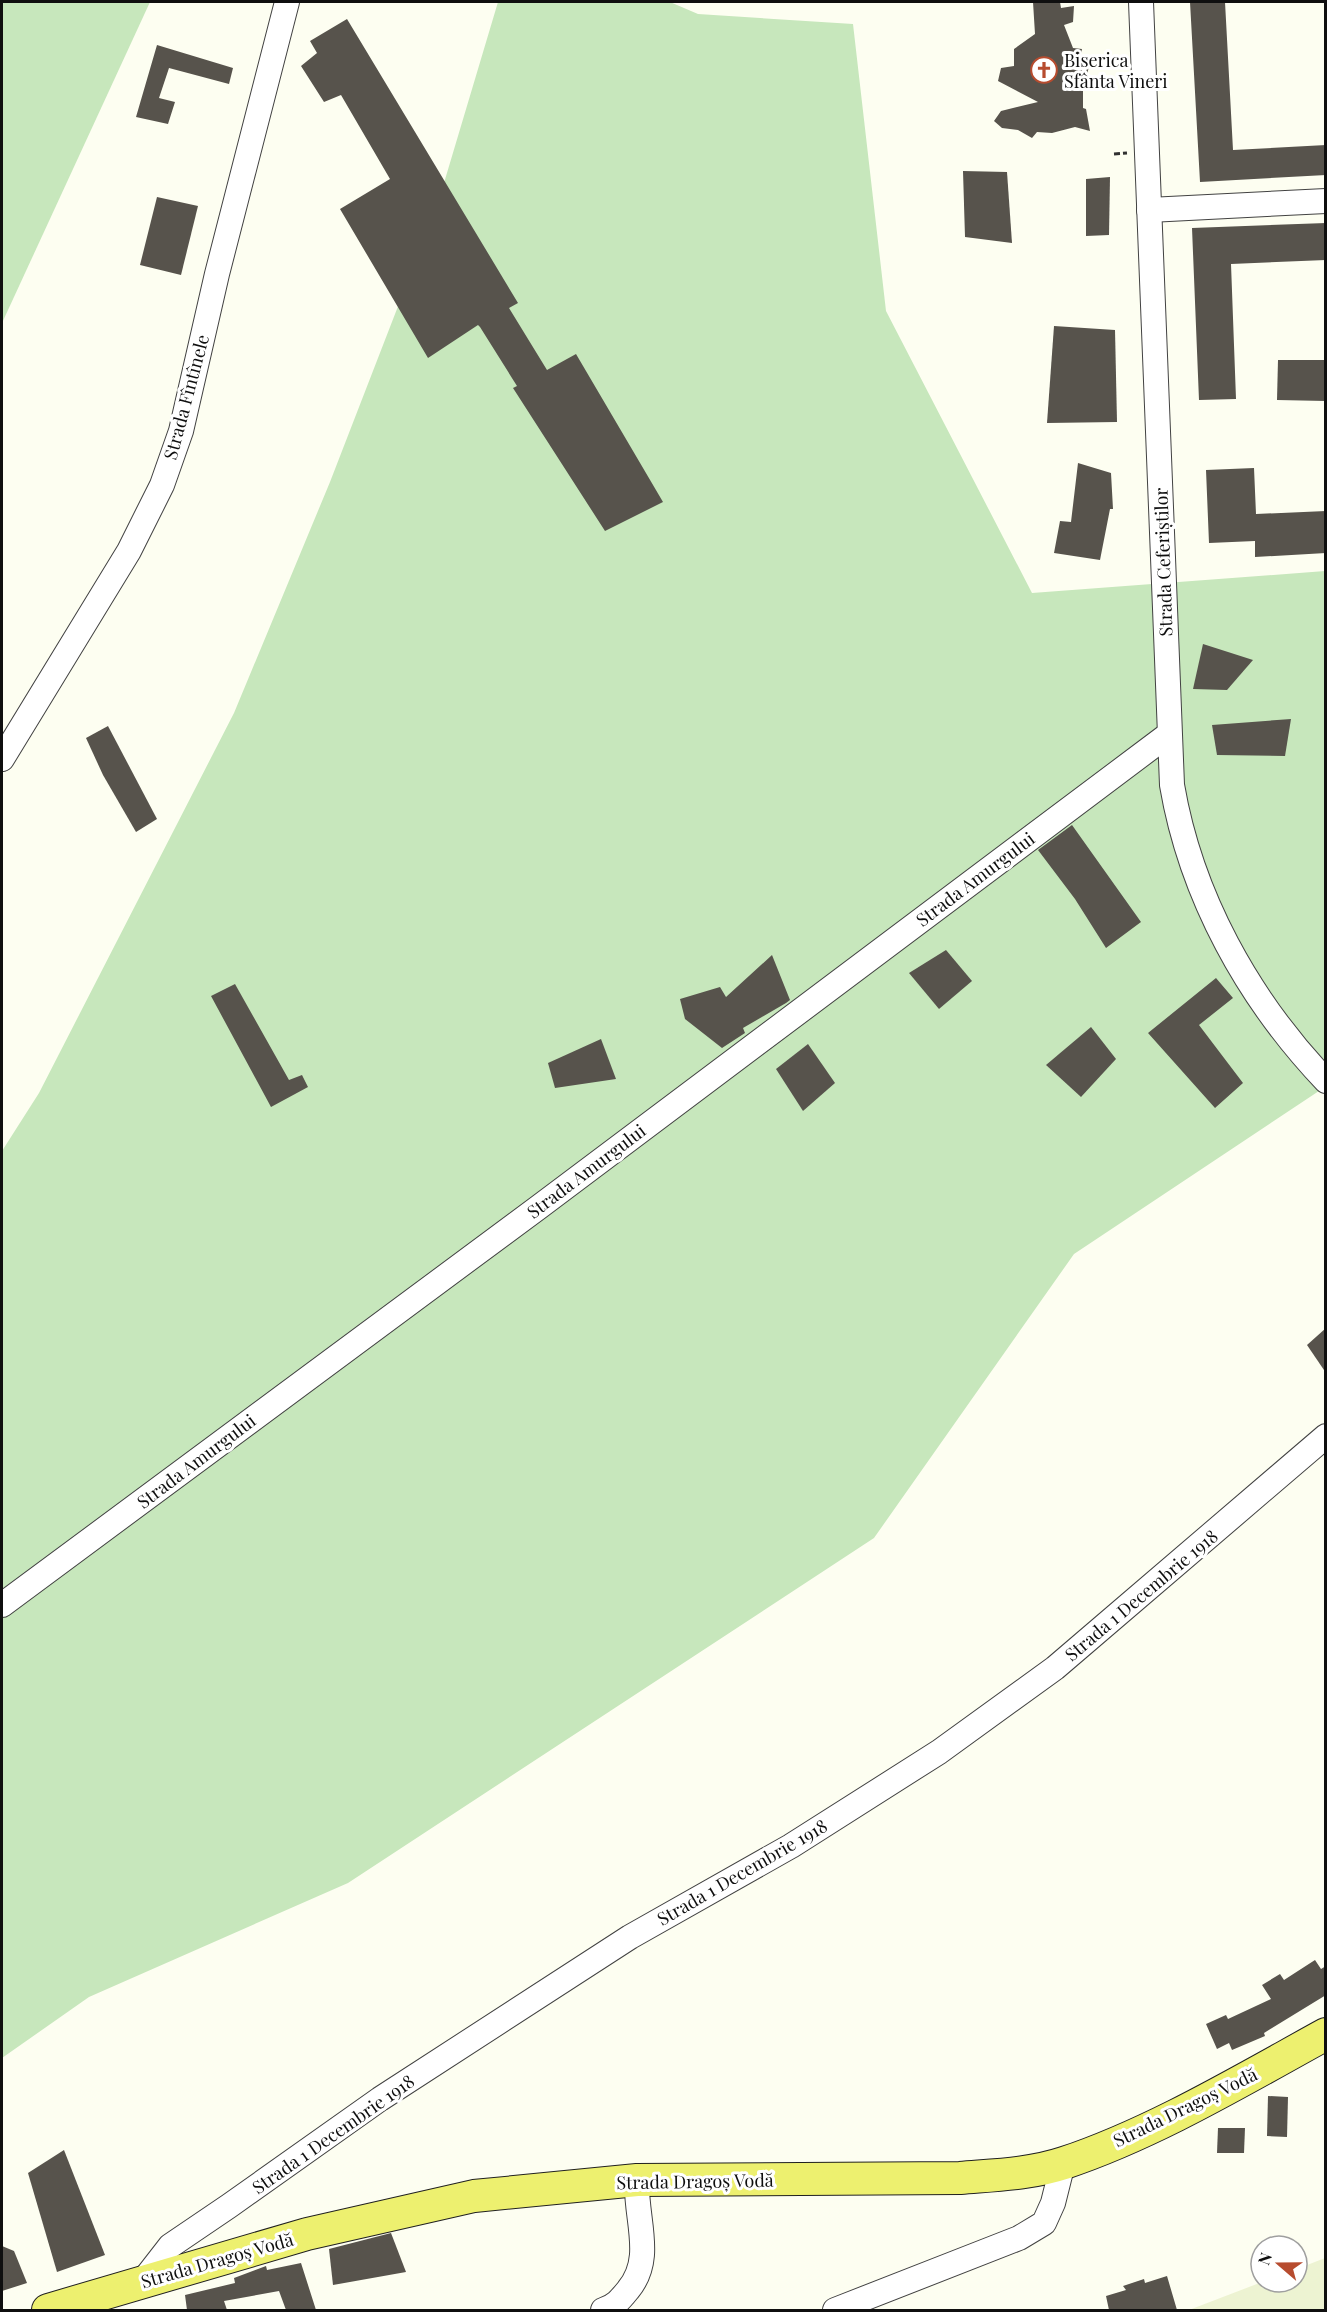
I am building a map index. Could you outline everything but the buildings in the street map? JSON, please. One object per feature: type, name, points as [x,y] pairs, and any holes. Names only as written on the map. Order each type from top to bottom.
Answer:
[{"type":"main road","name":"Strada Dragoș Vodă","points":[[48,2310],[307,2234],[474,2196],[637,2180],[960,2178],[1007,2174],[1063,2163],[1145,2130],[1203,2102],[1326,2034]]},
{"type":"street","name":"Strada Fîntînele","points":[[2,759],[129,551],[162,485],[181,431],[217,273],[287,2]]},
{"type":"street","name":"Strada Ceferiștilor","points":[[1141,2],[1172,784],[1178,818],[1209,910],[1241,970],[1273,1018],[1326,1081]]},
{"type":"street","points":[[1149,210],[1326,201]]},
{"type":"street","name":"Strada Amurgului","points":[[2,1605],[539,1207],[1169,734]]},
{"type":"street","name":"Strada 1 Decembrie 1918","points":[[142,2282],[170,2246],[390,2092],[630,1937],[791,1846],[939,1752],[1055,1668],[1326,1436]]},
{"type":"street","points":[[835,2310],[1019,2238],[1044,2223],[1053,2203],[1063,2163]]},
{"type":"street","points":[[603,2310],[616,2306],[638,2278],[644,2252],[636,2196],[637,2180]]},
{"type":"green space","points":[[2,2],[150,2],[2,323]]},
{"type":"green space","points":[[498,2],[670,2],[698,14],[853,24],[886,311],[1032,593],[1325,571],[1325,1087],[1074,1254],[874,1538],[348,1883],[89,1997],[2,2058],[2,1151],[39,1093],[234,713],[330,482],[438,203]]},
{"type":"green space","points":[[1325,2258],[1325,2310],[1189,2310],[1249,2287],[1249,2294],[1309,2294],[1309,2264]]},
{"type":"place","name":"Biserica Sfânta Vineri","points":[[1044,70]]}]
